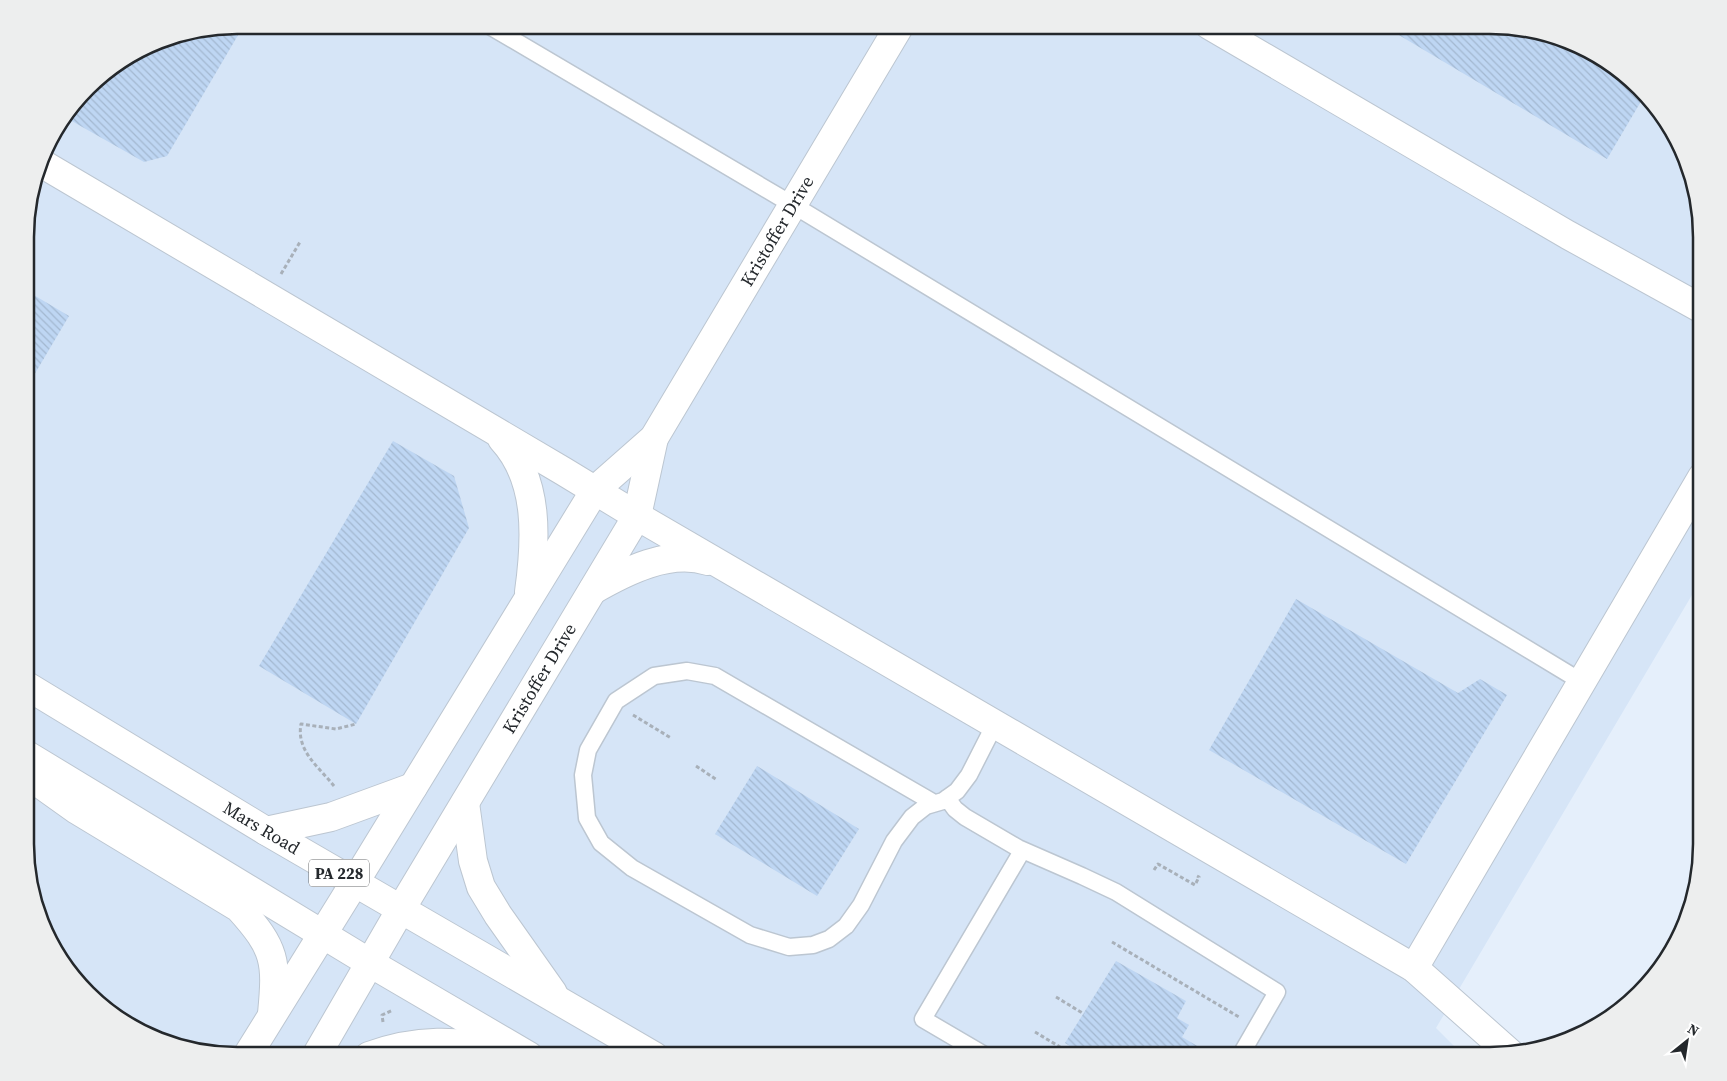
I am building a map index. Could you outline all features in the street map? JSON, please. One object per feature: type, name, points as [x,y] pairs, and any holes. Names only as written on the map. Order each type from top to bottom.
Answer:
[{"type":"street","name":"Kristoffer Drive","points":[[252,1047],[595,490],[654,438],[895,34]]},
{"type":"street","points":[[1224,34],[1568,235],[1693,304]]},
{"type":"street","points":[[47,165],[637,516],[1414,968],[1503,1047]]},
{"type":"street","points":[[494,430],[512,450],[523,470],[531,496],[533,539],[528,598]]},
{"type":"street","name":"Kristoffer Drive","points":[[321,1047],[401,909],[637,516],[654,438]]},
{"type":"street","points":[[1414,968],[1693,492]]},
{"type":"street","points":[[592,591],[628,572],[658,561],[690,558],[719,564]]},
{"type":"street","name":"Mars Road","points":[[34,690],[266,831],[639,1047]]},
{"type":"street","points":[[34,759],[370,963],[514,1047]]},
{"type":"street","points":[[34,779],[77,810],[239,908],[257,928],[267,944],[274,964],[275,980],[272,1014]]},
{"type":"street","points":[[266,831],[331,817],[413,787]]},
{"type":"street","points":[[465,803],[473,861],[481,887],[498,915],[558,1000]]},
{"type":"street","points":[[399,1047],[442,1042],[490,1047]]},
{"type":"lane","points":[[503,34],[793,205],[1582,682]]},
{"type":"lane","points":[[995,724],[969,775],[956,791],[941,800],[926,806],[912,817],[894,841],[860,905],[846,926],[829,939],[813,945],[789,947],[750,935],[632,868],[601,843],[587,818],[583,775],[588,750],[616,701],[654,676],[687,671],[715,676],[941,800],[965,817],[1022,850],[1116,892],[1277,992],[1245,1047]]},
{"type":"lane","points":[[971,1047],[923,1019],[1022,850]]},
{"type":"path","points":[[614,704],[671,738]]},
{"type":"path","points":[[337,789],[304,750],[299,735],[301,724],[336,729],[356,724]]},
{"type":"path","points":[[696,766],[717,780]]},
{"type":"path","points":[[1154,870],[1158,864],[1194,884],[1199,877],[1192,873]]},
{"type":"path","points":[[1112,942],[1256,1027]]},
{"type":"path","points":[[1056,996],[1084,1014]]},
{"type":"path","points":[[383,1023],[382,1015],[399,1008]]},
{"type":"path","points":[[1035,1032],[1060,1047]]},
{"type":"shaded area","points":[[223,34],[1504,34],[1543,41],[1568,49],[1603,68],[1634,93],[1666,135],[1678,159],[1692,210],[1693,593],[1436,1028],[1455,1047],[223,1047],[184,1040],[159,1032],[124,1013],[93,988],[61,946],[49,922],[41,897],[34,858],[34,223],[41,184],[49,159],[68,124],[93,93],[135,61],[159,49],[184,41]]},
{"type":"building","points":[[239,34],[167,156],[144,162],[71,120],[93,93],[135,61],[159,49],[184,41],[210,35]]},
{"type":"building","points":[[1397,34],[1517,35],[1568,49],[1592,61],[1624,84],[1641,101],[1607,159]]},
{"type":"building","points":[[34,295],[69,316],[34,375]]},
{"type":"building","points":[[393,441],[454,476],[469,528],[356,724],[259,666]]},
{"type":"building","points":[[1296,599],[1458,693],[1480,679],[1507,695],[1406,864],[1209,750]]},
{"type":"building","points":[[757,766],[859,829],[817,896],[715,834]]},
{"type":"building","points":[[1116,961],[1186,1001],[1177,1018],[1189,1025],[1182,1037],[1199,1047],[1071,1047],[1065,1043]]}]
